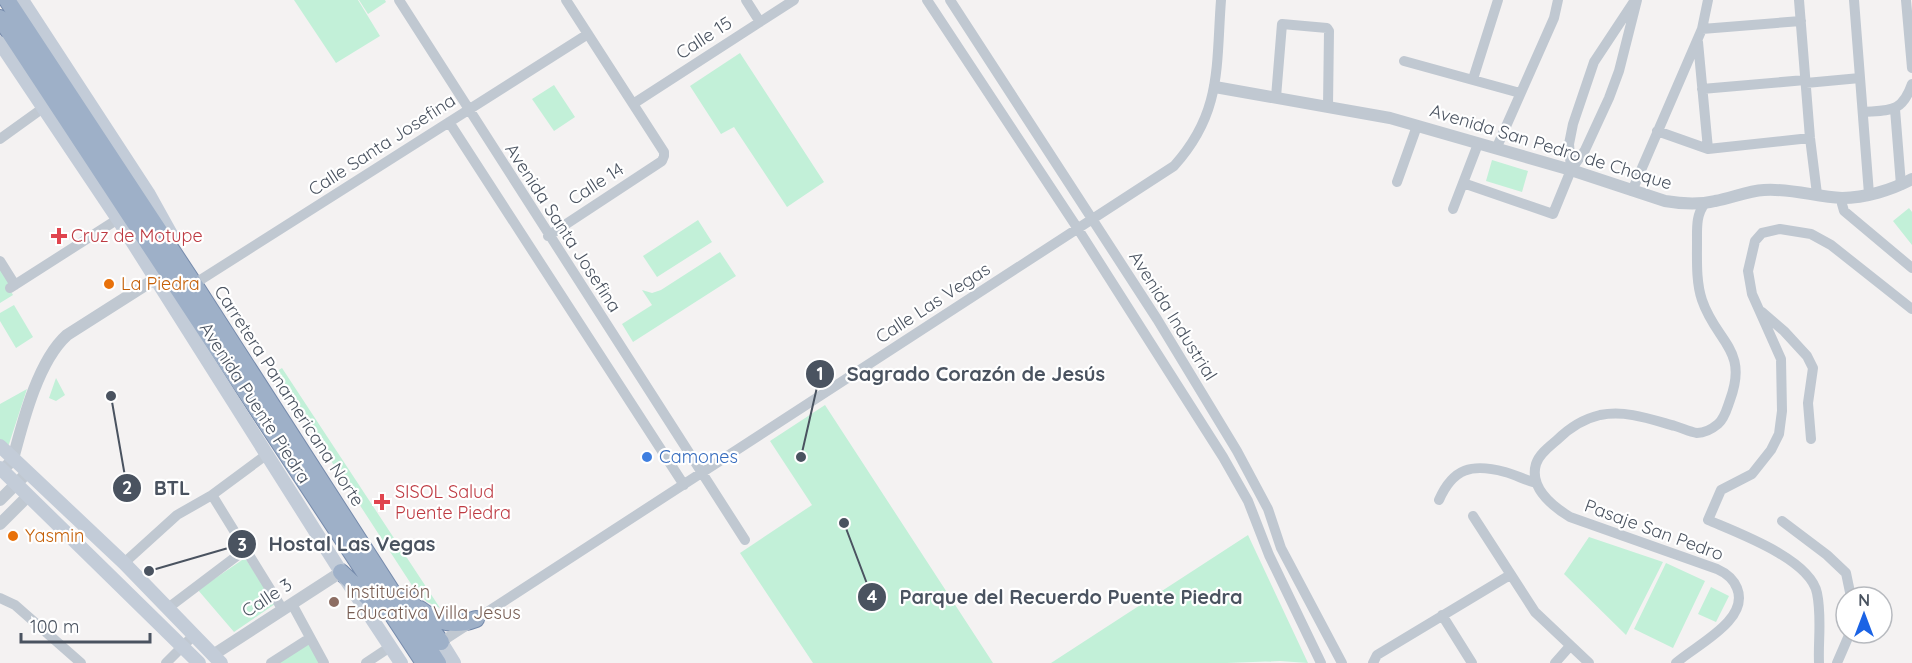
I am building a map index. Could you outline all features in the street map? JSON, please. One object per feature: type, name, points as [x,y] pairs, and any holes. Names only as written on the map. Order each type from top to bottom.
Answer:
[{"type":"highway","name":"Carretera Panamericana Norte","points":[[7,0],[191,279],[438,663]]},
{"type":"highway","name":"Carretera Panamericana Norte","points":[[0,18],[424,663]]},
{"type":"highway","points":[[173,237],[191,279]]},
{"type":"highway","points":[[343,518],[441,642]]},
{"type":"highway","points":[[341,572],[376,607],[398,624]]},
{"type":"highway","points":[[410,601],[428,615],[441,621],[461,623],[476,619]]},
{"type":"main road","points":[[22,0],[148,193],[173,237]]},
{"type":"main road","name":"Avenida Puente Piedra","points":[[0,43],[118,219],[266,455],[401,663]]},
{"type":"main road","points":[[0,446],[124,563],[217,659]]},
{"type":"main road","points":[[1,469],[199,663]]},
{"type":"main road","points":[[86,550],[98,539]]},
{"type":"main road","points":[[441,642],[454,663]]},
{"type":"street","name":"Avenida Santa Josefina","points":[[399,0],[548,236],[745,540]]},
{"type":"street","points":[[566,0],[633,104]]},
{"type":"street","points":[[746,0],[760,22]]},
{"type":"street","name":"Calle 15","points":[[633,104],[794,0]]},
{"type":"street","points":[[927,0],[1223,457],[1255,516],[1269,555],[1321,663]]},
{"type":"street","name":"Avenida Industrial","points":[[950,0],[1157,319],[1237,451],[1268,509],[1281,548],[1342,663]]},
{"type":"street","name":"Calle Las Vegas","points":[[441,642],[1174,166],[1199,134],[1208,114],[1215,87],[1221,0]]},
{"type":"street","points":[[1473,79],[1498,0]]},
{"type":"street","points":[[1496,149],[1554,18],[1558,0]]},
{"type":"street","points":[[1571,170],[1569,144],[1573,124],[1594,62],[1636,0]]},
{"type":"street","points":[[1463,183],[1553,214],[1571,170],[1585,150],[1609,98],[1622,60],[1636,0]]},
{"type":"street","points":[[1632,191],[1656,131],[1700,34],[1708,0]]},
{"type":"street","points":[[1799,0],[1817,194]]},
{"type":"street","points":[[1854,0],[1869,194]]},
{"type":"street","points":[[1906,0],[1912,68]]},
{"type":"street","points":[[1700,34],[1801,21]]},
{"type":"street","points":[[1276,97],[1282,24],[1327,28],[1329,31],[1328,106]]},
{"type":"street","name":"Calle Santa Josefina","points":[[191,279],[449,122],[588,34]]},
{"type":"street","points":[[1700,34],[1702,89],[1708,149]]},
{"type":"street","points":[[1404,61],[1520,93]]},
{"type":"street","points":[[1702,89],[1860,78]]},
{"type":"street","points":[[1863,112],[1895,109],[1909,101],[1912,84]]},
{"type":"street","name":"Avenida San Pedro de Choque","points":[[1215,87],[1390,117],[1571,170],[1665,201],[1679,203],[1706,203],[1749,191],[1764,190],[1790,190],[1843,198],[1869,194],[1907,182]]},
{"type":"street","name":"Calle 14","points":[[548,236],[662,161],[664,152],[633,104]]},
{"type":"street","points":[[0,139],[43,108]]},
{"type":"street","points":[[1895,109],[1907,182]]},
{"type":"street","points":[[449,122],[684,484]]},
{"type":"street","points":[[1397,182],[1418,126]]},
{"type":"street","points":[[1656,131],[1708,149],[1810,138]]},
{"type":"street","points":[[1453,209],[1478,144]]},
{"type":"street","points":[[1843,198],[1844,211],[1912,268]]},
{"type":"street","points":[[1439,500],[1451,479],[1460,472],[1489,469],[1507,472],[1520,479],[1536,483],[1536,462],[1543,453],[1565,432],[1580,422],[1598,416],[1618,413],[1638,416],[1697,433],[1709,431],[1720,423],[1736,384],[1737,368],[1727,341],[1709,316],[1702,300],[1699,283],[1697,221],[1706,203]]},
{"type":"street","points":[[0,261],[12,287],[118,219]]},
{"type":"street","points":[[1819,663],[1821,625],[1817,592],[1813,581],[1767,544],[1708,520],[1721,490],[1752,474],[1771,450],[1779,434],[1782,411],[1781,358],[1752,294],[1749,281],[1750,259],[1755,241],[1762,233],[1780,230],[1811,234],[1831,245],[1912,309]]},
{"type":"street","points":[[1,469],[13,459],[42,367],[58,344],[67,335],[154,279]]},
{"type":"street","points":[[1762,312],[1807,356],[1813,368],[1808,403],[1811,439]]},
{"type":"street","points":[[124,563],[177,515],[212,495],[266,455]]},
{"type":"street","points":[[0,500],[27,473]]},
{"type":"street","name":"Pasaje San Pedro","points":[[1536,483],[1547,500],[1570,517],[1717,569],[1731,578],[1739,599],[1734,616],[1676,663]]},
{"type":"street","points":[[212,495],[246,549],[310,638],[324,663]]},
{"type":"street","points":[[0,524],[28,496]]},
{"type":"street","points":[[1473,516],[1535,612],[1589,663]]},
{"type":"street","points":[[1782,521],[1827,555],[1845,573],[1848,585]]},
{"type":"street","points":[[168,608],[246,549]]},
{"type":"street","name":"Calle 3","points":[[217,659],[287,607],[341,572]]},
{"type":"street","points":[[1377,660],[1442,615],[1510,575]]},
{"type":"street","points":[[0,598],[15,604],[81,663]]},
{"type":"street","points":[[1442,615],[1472,663]]},
{"type":"street","points":[[166,663],[194,635]]},
{"type":"street","points":[[271,663],[310,638]]},
{"type":"street","points":[[1837,663],[1845,645]]},
{"type":"street","points":[[1555,663],[1570,646]]},
{"type":"street","points":[[366,663],[390,647]]},
{"type":"green space","points":[[294,0],[358,0],[380,36],[336,63]]},
{"type":"green space","points":[[359,0],[385,0],[386,2],[368,14]]},
{"type":"green space","points":[[740,53],[824,182],[787,207],[734,127],[721,134],[690,86]]},
{"type":"green space","points":[[554,85],[575,117],[554,131],[532,99]]},
{"type":"green space","points":[[1492,160],[1528,171],[1522,192],[1486,181]]},
{"type":"green space","points":[[1909,208],[1912,212],[1912,245],[1893,221]]},
{"type":"green space","points":[[698,220],[712,242],[657,277],[643,256]]},
{"type":"green space","points":[[720,252],[736,276],[633,342],[622,324],[652,305],[642,290],[652,293],[661,290]]},
{"type":"green space","points":[[0,263],[14,285],[9,288],[13,295],[0,303]]},
{"type":"green space","points":[[14,305],[33,337],[16,348],[0,321],[0,313]]},
{"type":"green space","points":[[282,368],[440,608],[427,602],[413,587],[274,373]]},
{"type":"green space","points":[[56,378],[65,395],[56,401],[49,398]]},
{"type":"green space","points":[[27,389],[8,446],[0,443],[0,404]]},
{"type":"green space","points":[[825,405],[993,663],[813,663],[740,553],[812,505],[770,441]]},
{"type":"green space","points":[[1248,535],[1308,663],[1280,661],[1051,663]]},
{"type":"green space","points":[[1589,537],[1663,562],[1626,635],[1564,574]]},
{"type":"green space","points":[[245,558],[275,604],[234,632],[198,590]]},
{"type":"green space","points":[[1666,563],[1705,581],[1673,648],[1634,629]]},
{"type":"green space","points":[[1711,587],[1729,596],[1716,622],[1698,614]]},
{"type":"green space","points":[[312,635],[328,663],[270,663]]},
{"type":"place","name":"Cruz de Motupe","points":[[59,236]]},
{"type":"place","name":"La Piedra","points":[[109,284]]},
{"type":"place","name":"BTL","points":[[111,396]]},
{"type":"place","name":"Camones","points":[[647,457]]},
{"type":"place","name":"Sagrado Corazón de Jesús","points":[[801,457]]},
{"type":"place","name":"SISOL Salud Puente Piedra","points":[[382,502]]},
{"type":"place","name":"Parque del Recuerdo Puente Piedra","points":[[844,523]]},
{"type":"place","name":"Yasmin","points":[[13,536]]},
{"type":"place","name":"Hostal Las Vegas","points":[[149,571]]},
{"type":"place","name":"Institución Educativa Villa Jesus","points":[[334,602]]}]
